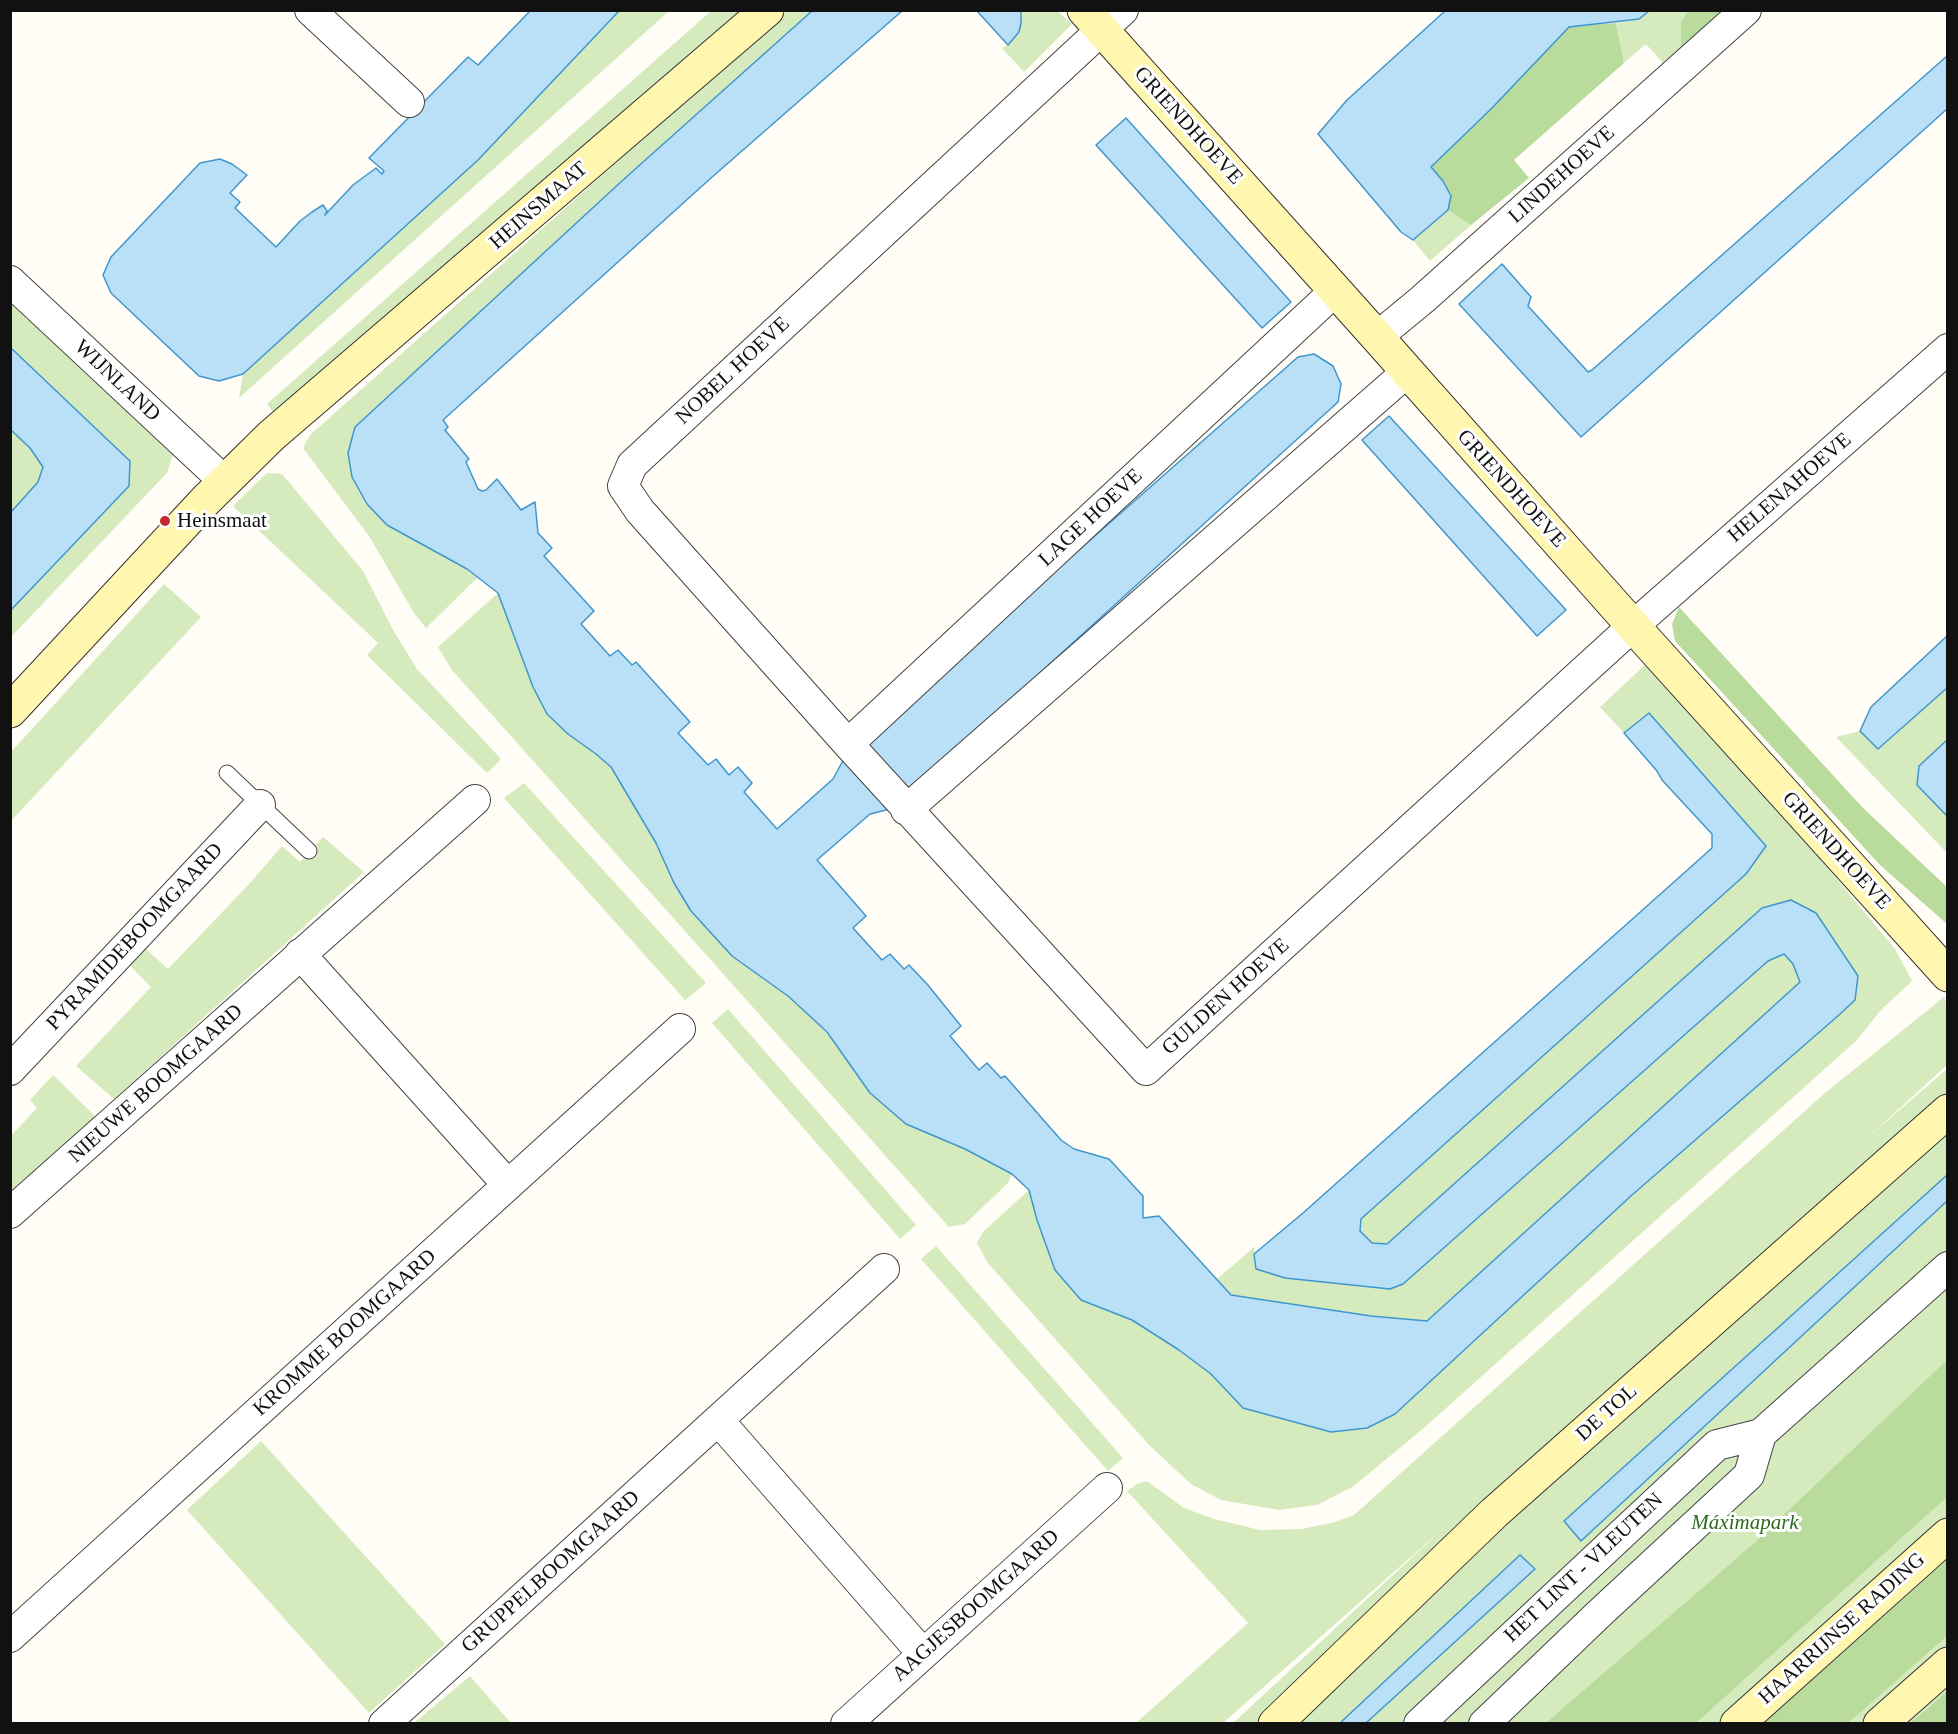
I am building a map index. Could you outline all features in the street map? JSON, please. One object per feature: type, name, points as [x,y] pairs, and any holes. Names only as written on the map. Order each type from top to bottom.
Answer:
[{"type":"street","points":[[310,10],[409,102]]},
{"type":"street","name":"HEINSMAAT","points":[[10,711],[224,480],[271,435],[767,10]]},
{"type":"street","name":"LINDEHOEVE","points":[[1377,337],[1423,299],[1746,10]]},
{"type":"street","name":"GRIENDHOEVE","points":[[1103,17],[1335,291],[1944,971]]},
{"type":"street","name":"NOBEL HOEVE","points":[[849,746],[640,511],[623,486],[632,465],[1103,17]]},
{"type":"street","name":"WIJNLAND","points":[[10,281],[224,480]]},
{"type":"street","name":"LAGE HOEVE","points":[[849,746],[1335,291]]},
{"type":"street","name":"HELENAHOEVE","points":[[1633,626],[1947,349]]},
{"type":"street","points":[[904,808],[1407,372]]},
{"type":"street","name":"GULDEN HOEVE","points":[[849,746],[1146,1070],[1633,626]]},
{"type":"street","name":"NIEUWE BOOMGAARD","points":[[10,1213],[475,800]]},
{"type":"street","name":"PYRAMIDEBOOMGAARD","points":[[10,1070],[260,805]]},
{"type":"street","points":[[300,954],[508,1185]]},
{"type":"street","name":"KROMME BOOMGAARD","points":[[10,1637],[680,1029]]},
{"type":"street","name":"DE TOL","points":[[1275,1724],[1494,1513],[1947,1111]]},
{"type":"street","name":"HET LINT - VLEUTEN","points":[[1419,1724],[1717,1445],[1761,1434],[1947,1267]]},
{"type":"street","name":"GRUPPELBOOMGAARD","points":[[384,1724],[884,1269]]},
{"type":"street","points":[[718,1420],[923,1654]]},
{"type":"street","name":"HET LINT - VLEUTEN","points":[[1484,1724],[1601,1611],[1749,1475],[1761,1434]]},
{"type":"street","name":"AAGJESBOOMGAARD","points":[[846,1724],[1107,1488]]},
{"type":"street","name":"HAARRIJNSE RADING","points":[[1737,1724],[1947,1536]]},
{"type":"street","points":[[1564,1587],[1601,1611]]},
{"type":"street","points":[[1880,1724],[1947,1664]]},
{"type":"lane","points":[[227,773],[309,851]]},
{"type":"green space","points":[[619,11],[669,11],[239,398],[243,374],[478,160]]},
{"type":"green space","points":[[711,11],[754,11],[277,417],[267,404]]},
{"type":"green space","points":[[787,11],[812,11],[348,453],[352,477],[477,578],[426,628],[414,613],[369,536],[303,448],[310,435]]},
{"type":"green space","points":[[1021,11],[1057,11],[1072,24],[1024,72],[1002,48],[1008,45],[1022,15]]},
{"type":"green space","points":[[1649,11],[1688,11],[1681,22],[1681,48],[1663,63],[1646,44],[1624,63],[1616,23],[1639,19]]},
{"type":"green space","points":[[1688,11],[1724,11],[1681,48],[1681,22]]},
{"type":"green space","points":[[1616,23],[1624,63],[1514,160],[1529,178],[1471,225],[1448,210],[1451,196],[1431,167],[1492,108],[1569,26]]},
{"type":"green space","points":[[1448,210],[1471,225],[1430,261],[1413,240]]},
{"type":"green space","points":[[10,302],[173,455],[167,473],[11,637],[11,610],[129,486],[129,462],[11,349]]},
{"type":"green space","points":[[10,430],[30,448],[43,467],[38,482],[11,512]]},
{"type":"green space","points":[[267,473],[282,474],[363,571],[393,630],[417,669],[501,759],[487,773],[367,655],[378,643],[233,506]]},
{"type":"green space","points":[[164,584],[201,617],[11,821],[11,752]]},
{"type":"green space","points":[[498,593],[533,687],[547,714],[611,767],[656,843],[674,883],[691,911],[732,956],[788,996],[829,1035],[870,1093],[906,1124],[965,1149],[1012,1174],[1008,1183],[965,1224],[949,1227],[452,670],[438,647]]},
{"type":"green space","points":[[1679,607],[1863,808],[1947,887],[1947,924],[1880,865],[1675,641],[1672,624]]},
{"type":"green space","points":[[1646,664],[1776,806],[1895,949],[1912,981],[1880,1011],[1857,1040],[1425,1427],[1354,1486],[1317,1505],[1279,1510],[1221,1500],[1191,1484],[1149,1445],[987,1262],[977,1243],[983,1232],[1029,1190],[1055,1270],[1081,1300],[1132,1320],[1179,1350],[1211,1374],[1243,1408],[1284,1418],[1395,1413],[1632,1195],[1855,1000],[1762,908],[1387,1244],[1372,1243],[1360,1231],[1361,1219],[1746,874],[1648,713],[1624,733],[1600,707]]},
{"type":"green space","points":[[1947,688],[1947,740],[1919,766],[1917,785],[1947,816],[1947,853],[1836,737],[1860,731],[1879,749]]},
{"type":"green space","points":[[524,783],[706,983],[685,1000],[504,798]]},
{"type":"green space","points":[[323,837],[364,872],[114,1099],[76,1066],[151,987],[119,955],[134,938],[168,969],[282,846],[300,862]]},
{"type":"green space","points":[[1784,954],[1793,964],[1800,982],[1427,1321],[1371,1316],[1231,1295],[1216,1280],[1254,1247],[1256,1269],[1390,1289],[1403,1284],[1768,961]]},
{"type":"green space","name":"Máximapark","points":[[1944,997],[1947,1005],[1947,1065],[1866,1139],[1947,1069],[1947,1723],[1233,1723],[1446,1526],[1223,1723],[1136,1723],[1248,1623],[1127,1491],[1147,1481],[1184,1508],[1214,1519],[1260,1530],[1302,1529],[1335,1522],[1354,1515],[1825,1093]]},
{"type":"green space","points":[[728,1009],[916,1225],[900,1239],[712,1023]]},
{"type":"green space","points":[[53,1075],[96,1117],[11,1194],[10,1137],[37,1108],[30,1100]]},
{"type":"green space","points":[[936,1246],[1123,1458],[1108,1471],[921,1259]]},
{"type":"green space","points":[[1947,1360],[1947,1497],[1696,1723],[1546,1723],[1752,1545]]},
{"type":"green space","points":[[261,1441],[445,1644],[369,1713],[187,1510]]},
{"type":"green space","points":[[1947,1560],[1947,1636],[1848,1723],[1764,1723]]},
{"type":"green space","points":[[470,1676],[511,1723],[414,1723]]},
{"type":"green space","points":[[1947,1691],[1947,1723],[1910,1723],[1925,1711]]},
{"type":"water","points":[[530,11],[619,11],[478,160],[243,374],[219,381],[199,376],[111,293],[103,275],[111,257],[200,163],[220,159],[232,164],[247,175],[230,193],[240,202],[235,208],[276,247],[300,221],[312,212],[323,205],[327,211],[325,215],[353,185],[376,168],[382,174],[384,171],[369,158],[468,57],[478,65]]},
{"type":"water","points":[[812,11],[902,11],[711,178],[443,420],[448,427],[445,430],[469,459],[466,462],[478,489],[486,490],[497,479],[521,510],[535,502],[538,533],[552,548],[544,556],[594,611],[581,624],[610,656],[618,650],[632,665],[636,662],[690,722],[678,733],[708,765],[716,759],[729,775],[738,767],[752,783],[744,792],[777,829],[833,779],[846,755],[1298,357],[1314,354],[1333,366],[1341,384],[1338,402],[890,809],[870,814],[817,860],[866,916],[853,928],[882,960],[890,954],[904,969],[909,965],[927,984],[961,1026],[950,1036],[979,1070],[987,1063],[1001,1078],[1005,1076],[1061,1140],[1074,1149],[1109,1159],[1143,1196],[1143,1218],[1159,1216],[1231,1295],[1371,1316],[1427,1321],[1800,982],[1793,964],[1784,954],[1768,961],[1403,1284],[1390,1289],[1285,1278],[1256,1269],[1254,1254],[1303,1213],[1712,848],[1712,834],[1662,780],[1624,733],[1649,713],[1766,846],[1746,874],[1361,1219],[1360,1231],[1372,1243],[1387,1244],[1762,908],[1791,900],[1816,913],[1858,976],[1855,1000],[1839,1015],[1632,1195],[1395,1414],[1367,1428],[1331,1432],[1243,1408],[1211,1374],[1179,1350],[1132,1320],[1081,1300],[1055,1270],[1029,1190],[1012,1174],[965,1149],[906,1124],[870,1093],[827,1032],[788,996],[732,956],[691,911],[674,883],[656,843],[611,767],[568,734],[547,714],[533,687],[498,593],[467,569],[387,525],[367,504],[352,477],[348,453],[355,427],[623,180]]},
{"type":"water","points":[[977,11],[1021,11],[1019,32],[1008,45]]},
{"type":"water","points":[[1445,11],[1649,11],[1639,19],[1569,27],[1492,108],[1431,167],[1443,181],[1451,196],[1448,210],[1413,240],[1401,232],[1318,134],[1347,100]]},
{"type":"water","points":[[1947,56],[1947,109],[1581,437],[1459,304],[1502,264],[1531,297],[1528,306],[1588,372],[1592,370]]},
{"type":"water","points":[[1126,118],[1291,302],[1262,328],[1096,145]]},
{"type":"water","points":[[11,348],[130,461],[129,486],[11,610],[11,512],[38,482],[43,467],[30,448],[11,430]]},
{"type":"water","points":[[1389,416],[1566,610],[1537,636],[1362,440]]},
{"type":"water","points":[[1947,636],[1947,688],[1878,749],[1860,731],[1871,707]]},
{"type":"water","points":[[1947,740],[1947,816],[1917,785],[1919,766]]},
{"type":"water","points":[[1947,1175],[1947,1201],[1581,1541],[1564,1521]]},
{"type":"water","points":[[1520,1555],[1535,1569],[1366,1723],[1340,1723]]},
{"type":"place","name":"Heinsmaat","points":[[165,521]]}]
